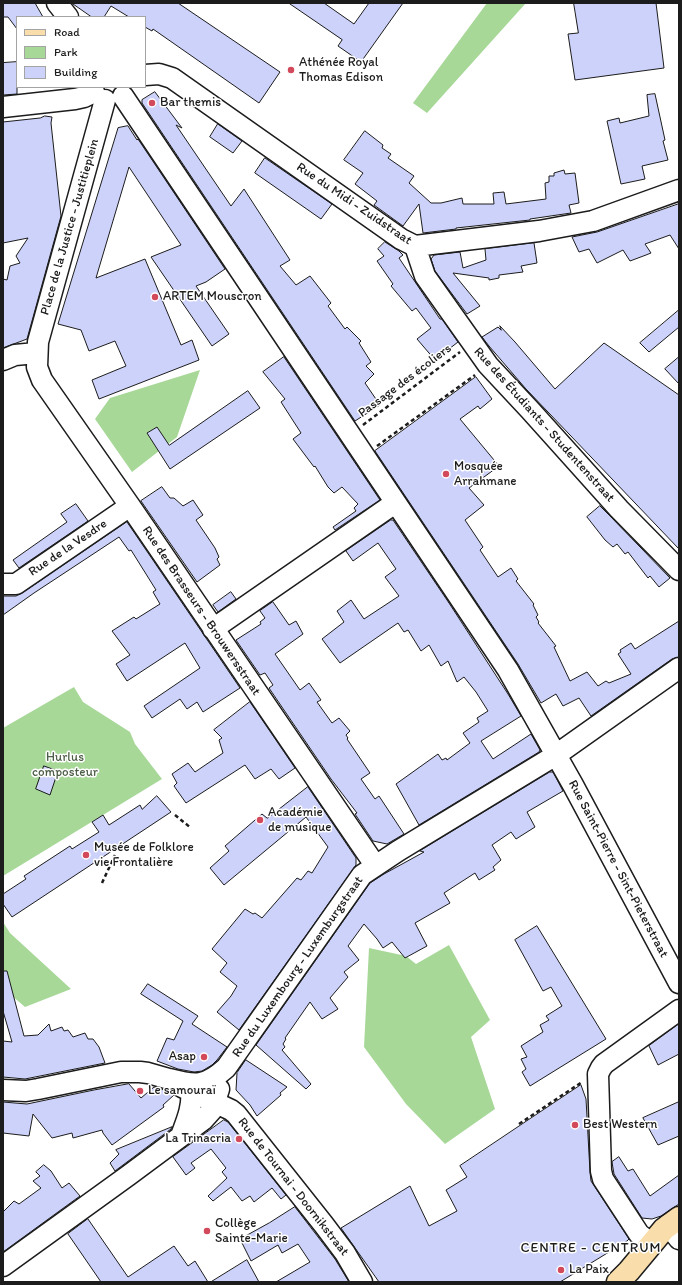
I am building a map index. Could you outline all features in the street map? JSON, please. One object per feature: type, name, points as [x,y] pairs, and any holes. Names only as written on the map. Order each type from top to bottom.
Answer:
[{"type":"main road","points":[[618,1282],[652,1244],[675,1227]]},
{"type":"street","points":[[57,3],[67,16]]},
{"type":"street","name":"Rue du Midi - Zuidstraat","points":[[146,75],[159,74],[172,78],[395,235],[415,246],[539,231],[592,222],[679,190]]},
{"type":"street","points":[[3,107],[75,99],[108,92]]},
{"type":"street","name":"Place de la Justice - Justitieplein","points":[[36,353],[108,92]]},
{"type":"street","name":"Rue Saint-Pierre - Sint-Pieterstraat","points":[[108,92],[350,435],[508,670],[677,974]]},
{"type":"street","name":"Rue des Étudiants - Studentenstraat","points":[[415,246],[425,276],[488,365],[619,509],[679,570]]},
{"type":"street","points":[[3,360],[15,356],[36,353]]},
{"type":"street","name":"Rue des Brasseurs - Brouwersstraat","points":[[36,353],[36,367],[42,380],[130,506],[375,865]]},
{"type":"street","points":[[214,629],[395,502]]},
{"type":"street","name":"Rue de la Vesdre","points":[[3,584],[16,584],[130,506]]},
{"type":"street","name":"Rue du Luxembourg - Luxemburgstraat","points":[[3,1266],[129,1176],[207,1116],[212,1110],[226,1068],[352,887],[362,875],[375,865],[556,755],[679,668]]},
{"type":"street","points":[[652,1244],[639,1234],[603,1179],[601,1171],[598,1074],[604,1064],[679,1010]]},
{"type":"street","name":"Rue du Luxembourg - Luxemburgstraat","points":[[170,1079],[188,1084],[201,1084],[212,1079],[226,1068]]},
{"type":"street","points":[[3,1090],[26,1091],[132,1071],[148,1073],[170,1079]]},
{"type":"street","name":"Rue de Tournai - Doornikstraat","points":[[170,1079],[191,1091],[215,1101],[236,1114],[324,1225],[345,1253],[362,1282]]},
{"type":"street","points":[[181,1136],[189,1112],[192,1096],[191,1091]]},
{"type":"path","name":"Passage des écoliers","points":[[350,435],[472,343]]},
{"type":"path","points":[[364,456],[488,365]]},
{"type":"path","points":[[175,815],[191,828]]},
{"type":"path","points":[[102,883],[115,855]]},
{"type":"path","points":[[519,1124],[580,1083],[598,1074]]},
{"type":"green space","points":[[487,3],[526,3],[427,113],[413,103]]},
{"type":"green space","points":[[200,370],[177,437],[132,472],[95,419],[110,398]]},
{"type":"green space","name":"Hurlus composteur","points":[[74,687],[83,702],[130,732],[135,744],[162,779],[3,876],[3,728]]},
{"type":"green space","points":[[3,922],[10,933],[71,989],[25,1007],[3,988]]},
{"type":"green space","points":[[449,945],[490,1020],[471,1037],[495,1109],[445,1144],[406,1104],[364,1047],[369,948],[406,956],[416,964]]},
{"type":"building","points":[[3,3],[35,3],[42,16],[16,16],[16,28],[8,17],[3,17]]},
{"type":"building","points":[[72,3],[178,3],[280,72],[259,103],[153,29],[152,31],[146,28],[146,16],[127,16],[111,6],[105,16],[91,16]]},
{"type":"building","points":[[289,3],[324,3],[354,24],[369,3],[403,3],[361,62],[338,46],[342,40]]},
{"type":"building","points":[[574,3],[656,3],[664,68],[575,80],[568,34],[578,33]]},
{"type":"building","points":[[16,62],[17,94],[3,95],[3,63]]},
{"type":"building","points":[[155,92],[182,128],[176,125],[231,206],[244,189],[290,260],[280,266],[296,285],[310,276],[331,303],[328,306],[345,329],[347,327],[361,341],[359,343],[371,362],[366,366],[374,374],[365,383],[380,405],[355,421],[142,103],[142,100]]},
{"type":"building","points":[[655,94],[665,140],[663,141],[668,160],[642,166],[645,179],[621,184],[607,121],[619,118],[620,123],[649,116],[647,95]]},
{"type":"building","points":[[45,116],[52,117],[51,123],[61,216],[27,339],[3,348],[3,279],[7,280],[10,266],[20,263],[16,256],[28,238],[3,243],[3,122],[40,118]]},
{"type":"building","points":[[218,124],[242,141],[233,153],[210,137]]},
{"type":"building","points":[[128,126],[225,269],[206,282],[196,286],[229,334],[212,346],[151,257],[181,245],[129,167],[96,278],[145,259],[181,345],[192,340],[199,360],[99,399],[92,380],[126,366],[115,341],[89,351],[81,330],[58,324],[118,128]]},
{"type":"building","points":[[365,131],[383,145],[382,148],[391,154],[388,158],[414,176],[409,183],[431,203],[441,203],[462,198],[463,204],[494,204],[493,193],[504,192],[506,204],[546,199],[545,183],[549,182],[549,176],[554,176],[554,173],[564,170],[565,174],[575,173],[579,203],[569,205],[571,213],[530,220],[423,233],[419,204],[403,226],[374,205],[377,201],[355,184],[363,173],[344,160]]},
{"type":"building","points":[[265,158],[332,204],[321,219],[255,173]]},
{"type":"building","points":[[679,204],[679,249],[670,235],[645,244],[651,253],[646,255],[630,261],[623,250],[597,263],[589,249],[579,252],[572,237],[597,232]]},
{"type":"building","points":[[385,242],[403,255],[399,258],[440,319],[442,319],[458,342],[435,360],[417,339],[431,328],[416,308],[412,311],[391,286],[393,284],[377,261],[384,256],[378,249]]},
{"type":"building","points":[[534,243],[537,263],[521,266],[523,272],[499,275],[499,278],[489,280],[489,278],[453,273],[480,306],[467,314],[435,271],[431,259],[434,255],[460,252],[463,268],[486,260],[485,249]]},
{"type":"building","points":[[679,310],[679,327],[649,352],[640,343]]},
{"type":"building","points":[[500,326],[555,389],[604,343],[679,395],[679,549],[526,389],[489,346],[482,337],[498,327],[501,330]]},
{"type":"building","points":[[284,357],[380,500],[335,530],[333,527],[356,511],[354,508],[358,504],[342,487],[334,493],[328,487],[315,466],[314,467],[293,439],[301,433],[281,402],[285,399],[263,372]]},
{"type":"building","points":[[679,357],[679,384],[665,369]]},
{"type":"building","points":[[476,377],[492,399],[480,409],[478,406],[460,419],[499,466],[469,488],[484,505],[465,520],[483,547],[480,550],[498,577],[511,568],[518,579],[516,581],[534,604],[533,605],[538,615],[536,617],[539,622],[538,623],[556,646],[554,647],[570,681],[587,672],[598,686],[606,681],[609,683],[631,674],[618,654],[621,652],[620,650],[631,643],[635,649],[679,621],[679,657],[672,659],[591,716],[579,698],[563,706],[556,694],[541,703],[518,664],[375,451]]},
{"type":"building","points":[[248,391],[260,408],[170,469],[147,433],[157,427],[169,445]]},
{"type":"building","points":[[162,487],[170,498],[174,498],[183,506],[193,500],[203,515],[196,520],[215,548],[219,557],[217,559],[220,565],[197,582],[141,501]]},
{"type":"building","points":[[76,504],[88,521],[19,568],[13,560],[67,522],[61,514]]},
{"type":"building","points":[[600,506],[670,578],[659,587],[650,576],[648,578],[628,552],[625,554],[617,544],[613,547],[605,540],[587,517]]},
{"type":"building","points":[[393,520],[449,603],[521,716],[481,741],[493,759],[531,734],[540,750],[419,825],[396,784],[438,754],[442,760],[446,758],[447,760],[470,743],[463,733],[479,722],[477,718],[488,711],[464,677],[457,682],[448,661],[441,666],[429,645],[421,651],[408,630],[404,632],[398,623],[340,663],[322,639],[344,622],[337,611],[351,600],[364,619],[399,596],[385,577],[396,569],[378,543],[353,561],[346,551]]},
{"type":"building","points":[[127,522],[240,688],[203,712],[197,702],[187,709],[180,699],[152,718],[144,706],[200,668],[185,643],[127,681],[116,664],[130,655],[112,631],[134,617],[136,619],[160,604],[153,592],[156,590],[131,550],[129,551],[119,537],[3,615],[3,596],[16,596],[22,593]]},
{"type":"building","points":[[231,592],[236,599],[218,612],[213,605]]},
{"type":"building","points":[[273,602],[289,625],[296,621],[303,634],[275,654],[300,690],[309,683],[321,700],[317,702],[332,723],[339,718],[350,731],[346,735],[348,738],[347,739],[370,773],[361,779],[375,799],[379,796],[404,834],[387,844],[373,841],[355,814],[357,813],[331,779],[269,688],[273,685],[265,673],[260,675],[236,640],[261,624],[260,622],[265,618],[260,611]]},
{"type":"building","points":[[250,702],[295,768],[279,779],[271,769],[255,779],[245,765],[186,803],[174,786],[177,783],[172,774],[188,763],[195,772],[223,753],[219,740],[222,738],[214,730]]},
{"type":"building","points":[[44,766],[58,771],[50,795],[36,789]]},
{"type":"building","points":[[550,772],[553,772],[563,791],[527,812],[535,827],[516,839],[511,832],[492,845],[501,860],[493,867],[495,870],[479,880],[475,873],[444,893],[450,903],[415,923],[427,946],[405,958],[392,942],[383,948],[364,924],[348,946],[359,960],[344,972],[348,977],[330,998],[338,1009],[322,1019],[310,1002],[285,1038],[286,1039],[283,1044],[285,1047],[282,1050],[311,1084],[306,1089],[256,1045],[370,883],[424,852],[420,851]]},
{"type":"building","points":[[308,787],[356,858],[356,865],[239,1030],[217,1012],[231,996],[237,986],[220,972],[227,963],[212,949],[245,909],[262,918],[297,878],[301,880],[308,871],[312,873],[328,847],[306,817],[224,885],[210,868],[229,851],[225,846],[262,814],[267,818]]},
{"type":"building","points":[[157,796],[171,812],[12,917],[3,904],[3,894],[26,879],[24,876],[70,846],[72,849],[99,832],[92,822],[103,815],[109,825],[140,805],[142,809]]},
{"type":"building","points":[[537,926],[606,1039],[530,1086],[522,1072],[526,1069],[521,1059],[527,1057],[521,1046],[543,1032],[540,1025],[549,1020],[546,1016],[562,1006],[551,987],[543,991],[515,940]]},
{"type":"building","points":[[3,971],[7,971],[24,1036],[38,1035],[49,1024],[51,1031],[62,1027],[64,1031],[68,1030],[73,1037],[85,1033],[88,1039],[93,1039],[99,1047],[105,1063],[25,1079],[3,1077],[3,1041],[12,1042],[3,1011]]},
{"type":"building","points":[[148,984],[198,1016],[192,1024],[227,1047],[212,1065],[202,1071],[194,1072],[178,1069],[157,1061],[167,1038],[174,1040],[183,1021],[141,994]]},
{"type":"building","points":[[679,1024],[679,1054],[658,1065],[649,1046]]},
{"type":"building","points":[[246,1060],[287,1087],[280,1093],[281,1095],[257,1116],[250,1105],[236,1090],[237,1073]]},
{"type":"building","points":[[129,1084],[141,1098],[154,1087],[174,1095],[163,1105],[164,1107],[112,1145],[102,1130],[73,1138],[72,1133],[52,1138],[33,1114],[29,1136],[3,1133],[3,1102],[27,1104]]},
{"type":"building","points":[[581,1085],[586,1099],[591,1181],[629,1239],[627,1241],[560,1282],[379,1282],[341,1228],[410,1186],[429,1226],[457,1211],[446,1190],[467,1177],[460,1166]]},
{"type":"building","points":[[679,1102],[679,1136],[658,1145],[643,1118]]},
{"type":"building","points":[[224,1120],[228,1122],[286,1195],[281,1199],[272,1188],[254,1202],[250,1196],[242,1201],[231,1187],[213,1201],[208,1196],[227,1178],[222,1172],[226,1168],[211,1149],[191,1163],[195,1168],[186,1175],[173,1157]]},
{"type":"building","points":[[172,1127],[115,1171],[110,1163],[119,1154],[116,1150]]},
{"type":"building","points":[[619,1157],[628,1171],[633,1169],[650,1196],[679,1175],[679,1204],[661,1216],[652,1219],[642,1218],[614,1174],[612,1162]]},
{"type":"building","points":[[44,1165],[51,1171],[62,1188],[69,1183],[80,1196],[3,1252],[3,1212],[14,1201],[19,1204],[41,1188],[33,1181],[40,1176],[36,1172]]},
{"type":"building","points":[[295,1207],[335,1259],[349,1282],[276,1282],[310,1262],[298,1244],[282,1253],[278,1245],[251,1261],[240,1239]]},
{"type":"building","points":[[88,1219],[128,1277],[174,1246],[188,1266],[195,1261],[208,1282],[101,1282],[68,1234]]},
{"type":"building","points":[[247,1260],[259,1282],[211,1282]]},
{"type":"place","name":"Athénée Royal Thomas Edison","points":[[291,70]]},
{"type":"place","name":"Bar themis","points":[[152,103]]},
{"type":"place","name":"ARTEM Mouscron","points":[[155,297]]},
{"type":"place","name":"Mosquée Arrahmane","points":[[446,474]]},
{"type":"place","name":"Académie de musique","points":[[260,820]]},
{"type":"place","name":"Musée de Folklore vie Frontalière","points":[[86,855]]},
{"type":"place","name":"Asap","points":[[204,1057]]},
{"type":"place","name":"Le samouraï","points":[[140,1091]]},
{"type":"place","name":"Best Western","points":[[575,1125]]},
{"type":"place","name":"La Trinacria","points":[[239,1139]]},
{"type":"place","name":"Collège Sainte-Marie","points":[[207,1231]]},
{"type":"place","name":"La Paix","points":[[561,1270]]},
{"type":"district","name":"CENTRE - CENTRUM","points":[[591,1248]]}]
